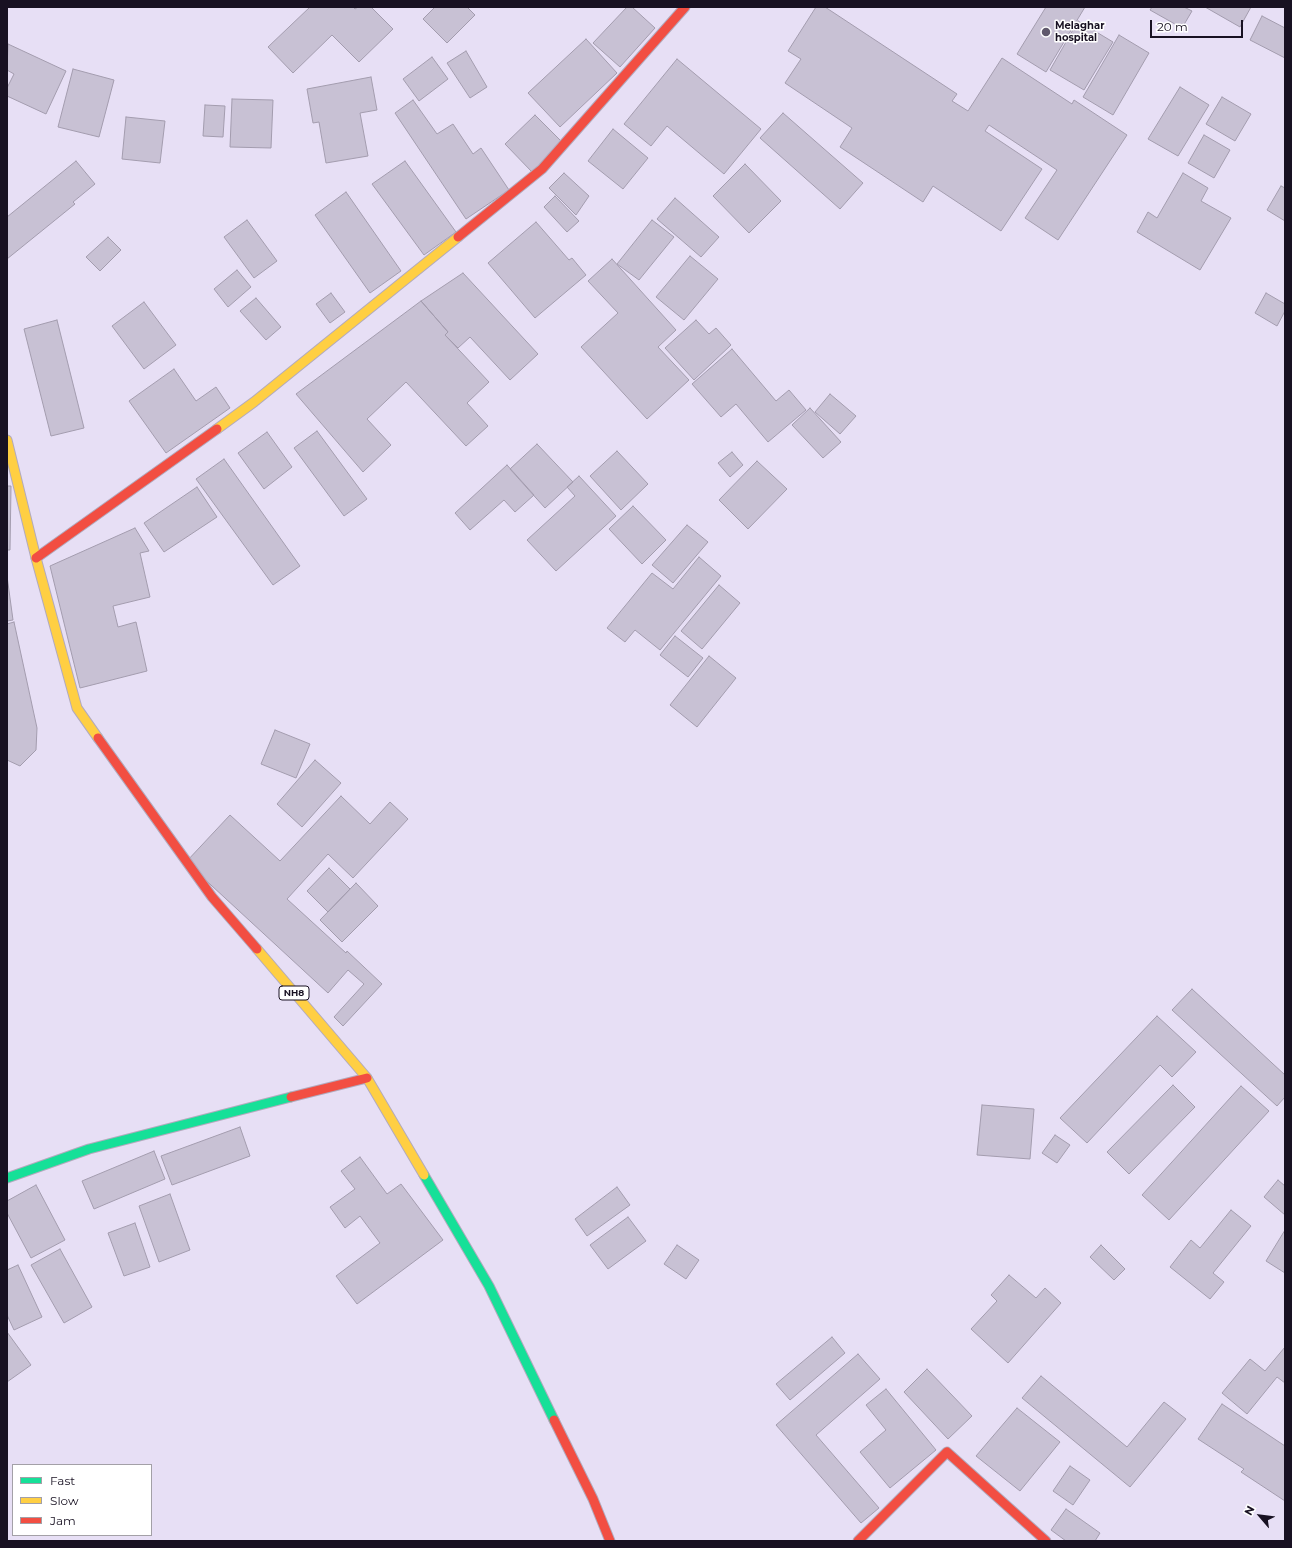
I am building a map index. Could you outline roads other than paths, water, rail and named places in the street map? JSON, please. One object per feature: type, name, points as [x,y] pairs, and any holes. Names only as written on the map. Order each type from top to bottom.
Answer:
[{"type":"main road","points":[[36,558],[254,402],[542,169],[685,7]]},
{"type":"main road","name":"NH8","points":[[7,440],[36,558],[77,708],[212,897],[368,1078],[489,1286],[593,1499],[610,1541]]},
{"type":"main road","points":[[7,1178],[89,1149],[368,1078]]},
{"type":"main road","points":[[858,1541],[947,1452],[1046,1541]]},
{"type":"place","name":"Melaghar hospital","points":[[1046,32]]}]
